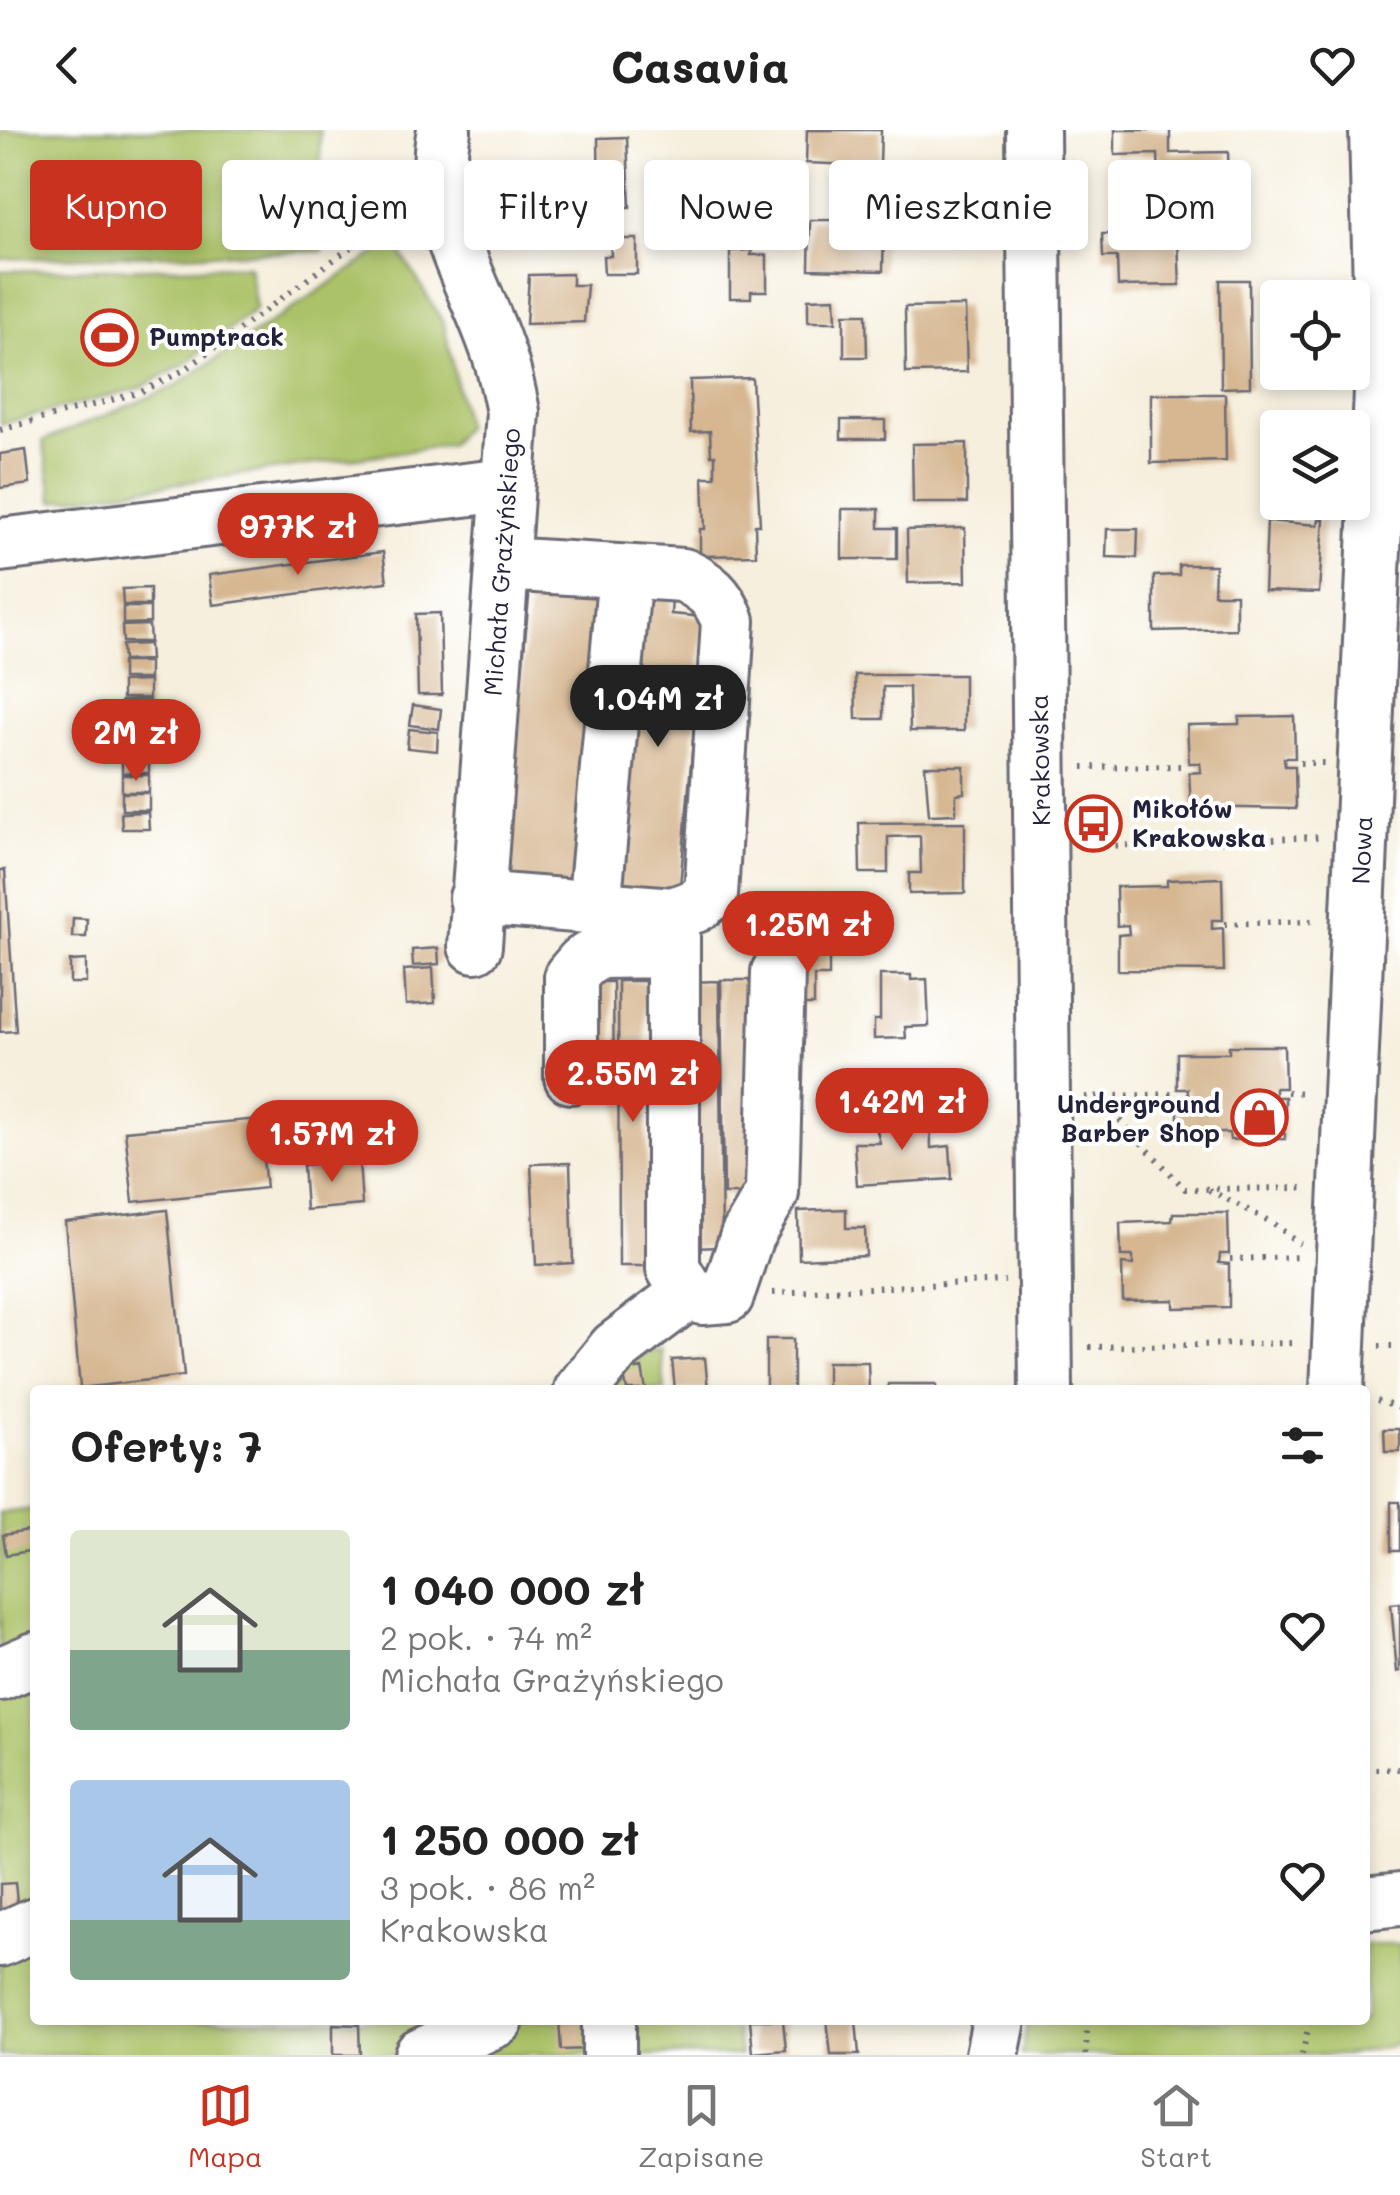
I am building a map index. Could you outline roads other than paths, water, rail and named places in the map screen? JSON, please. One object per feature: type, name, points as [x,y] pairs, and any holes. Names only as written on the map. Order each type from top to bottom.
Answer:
[{"type":"street","name":"Michała Grażyńskiego","points":[[444,130],[438,160],[441,204],[500,354],[514,412],[476,922],[594,908]]},
{"type":"street","name":"Krakowska","points":[[1033,130],[1046,1385]]},
{"type":"street","name":"Nowa","points":[[1337,1385],[1382,368],[1376,130]]},
{"type":"street","points":[[0,544],[506,485]]},
{"type":"street","points":[[502,564],[683,575],[700,582],[720,599],[728,621],[711,895],[695,906],[672,932],[599,952],[570,976],[570,1078]]},
{"type":"street","points":[[625,572],[594,908],[672,932]]},
{"type":"street","points":[[672,932],[673,1268],[707,1294]]},
{"type":"street","points":[[585,1385],[616,1348],[707,1294],[772,1193],[778,972]]},
{"type":"street","points":[[0,1674],[30,1661]]},
{"type":"street","points":[[1370,1902],[1400,1898]]},
{"type":"street","points":[[0,1940],[30,1926]]},
{"type":"street","points":[[421,2055],[486,2025]]},
{"type":"street","points":[[609,2025],[609,2055]]},
{"type":"street","points":[[992,2055],[998,2025]]},
{"type":"place","name":"Pumptrack","points":[[110,337]]},
{"type":"place","name":"Mikołów Krakowska","points":[[1093,823]]},
{"type":"place","name":"Underground Barber Shop","points":[[1259,1118]]}]
